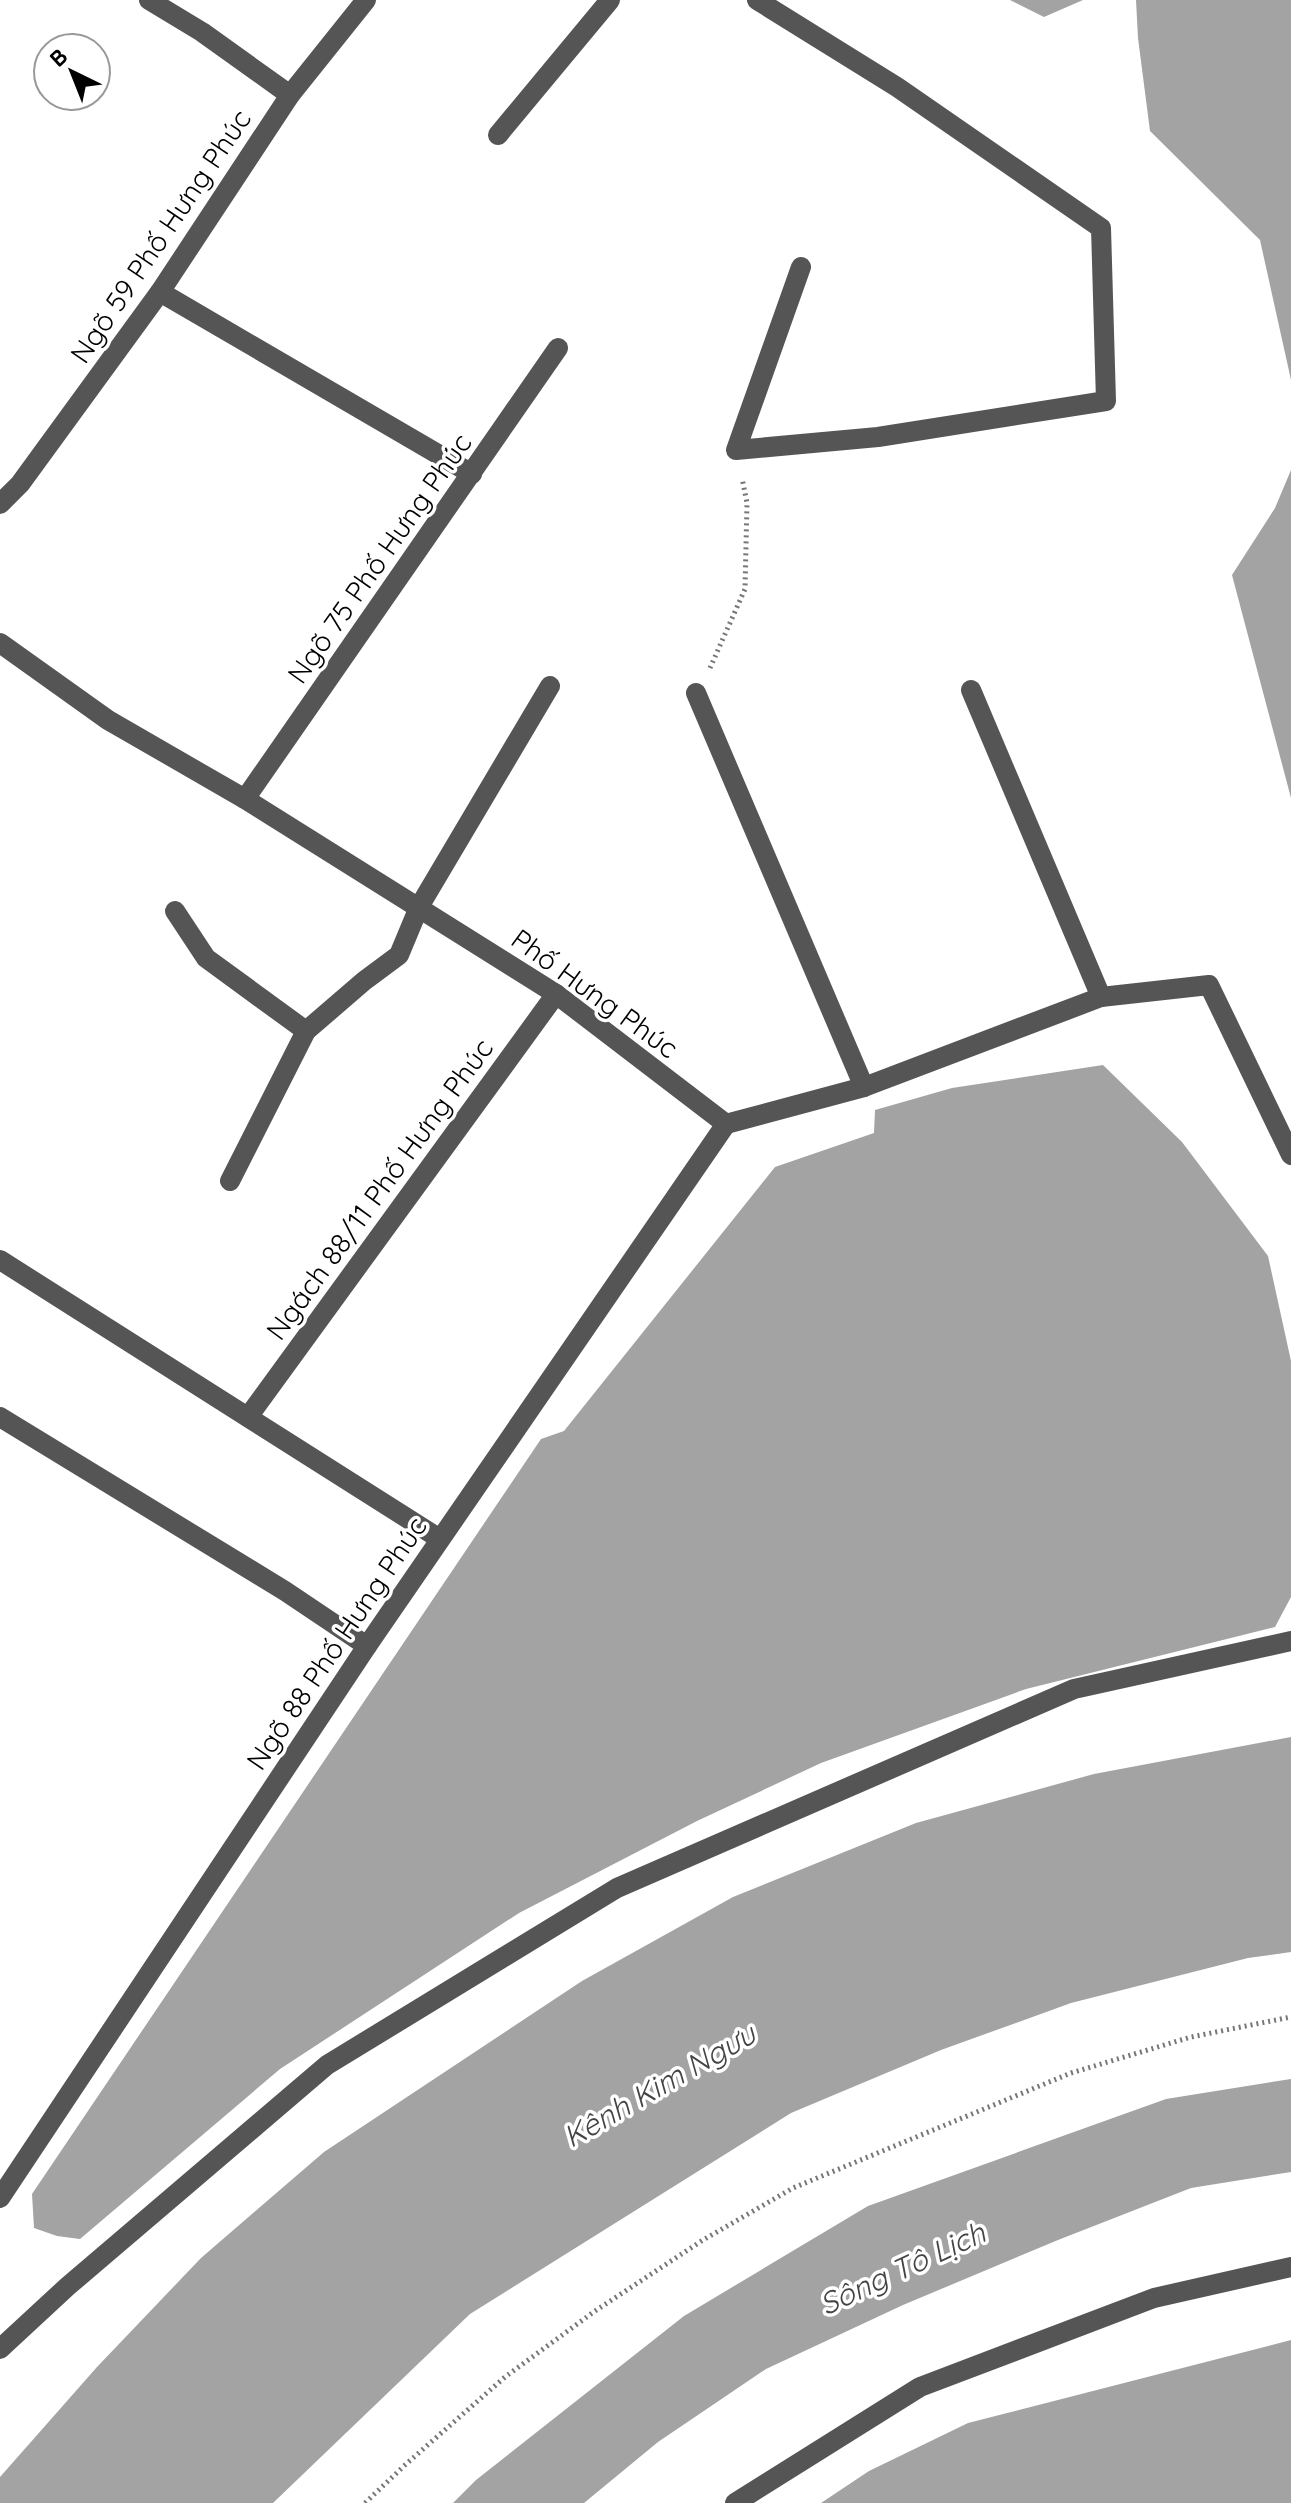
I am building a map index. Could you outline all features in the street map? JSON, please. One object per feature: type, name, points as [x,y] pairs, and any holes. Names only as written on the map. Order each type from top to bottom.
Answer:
[{"type":"street","points":[[149,0],[202,32],[290,95]]},
{"type":"street","name":"Ngõ 59 Phố Hưng Phúc","points":[[0,504],[20,484],[160,292],[290,95],[366,0]]},
{"type":"street","points":[[498,135],[610,0]]},
{"type":"street","points":[[757,0],[897,87],[1101,228],[1106,401],[878,437],[736,450],[801,267]]},
{"type":"street","points":[[160,292],[472,474]]},
{"type":"street","name":"Ngõ 75 Phố Hưng Phúc","points":[[245,799],[558,348]]},
{"type":"street","name":"Phố Hưng Phúc","points":[[0,643],[108,720],[245,799],[556,994],[726,1124]]},
{"type":"street","points":[[230,1181],[306,1031],[399,955],[419,907],[550,686]]},
{"type":"street","points":[[971,690],[1101,997]]},
{"type":"street","points":[[696,693],[864,1087]]},
{"type":"street","points":[[175,911],[206,958],[306,1031]]},
{"type":"street","points":[[726,1124],[864,1087],[1101,997],[1209,985],[1291,1155]]},
{"type":"street","name":"Ngách 88/11 Phố Hưng Phúc","points":[[248,1417],[556,994]]},
{"type":"street","name":"Ngõ 88 Phố Hưng Phúc","points":[[0,2198],[367,1646],[726,1124]]},
{"type":"street","points":[[0,1260],[440,1539]]},
{"type":"street","points":[[0,1417],[285,1591],[367,1646]]},
{"type":"street","points":[[0,2349],[68,2286],[327,2065],[617,1888],[1074,1689],[1291,1641]]},
{"type":"street","points":[[735,2503],[920,2387],[1154,2298],[1291,2267]]},
{"type":"path","points":[[696,693],[745,589],[747,503],[736,450]]},
{"type":"path","points":[[365,2503],[505,2377],[595,2311],[703,2240],[793,2188],[1071,2073],[1191,2037],[1291,2017]]},
{"type":"water","points":[[1010,0],[1083,0],[1044,17]]},
{"type":"water","points":[[1136,0],[1291,0],[1291,380],[1260,240],[1150,131]]},
{"type":"water","points":[[1291,470],[1291,798],[1232,575],[1275,508]]},
{"type":"water","points":[[1103,1065],[1182,1142],[1268,1256],[1291,1361],[1291,1597],[1275,1627],[1026,1689],[821,1763],[697,1821],[519,1913],[280,2069],[80,2239],[57,2236],[34,2228],[32,2194],[541,1439],[564,1431],[775,1167],[874,1133],[875,1110],[952,1088]]},
{"type":"water","name":"Kênh Kim Ngưu","points":[[1291,1737],[1291,1952],[1248,1958],[1071,2003],[941,2050],[791,2113],[470,2314],[273,2503],[0,2503],[0,2477],[97,2367],[201,2258],[324,2152],[582,1981],[733,1897],[916,1823],[1094,1774]]},
{"type":"water","name":"Sông Tô Lịch","points":[[1291,2079],[1291,2172],[1191,2188],[903,2305],[766,2369],[658,2442],[584,2503],[453,2503],[476,2480],[684,2316],[868,2206],[1166,2099]]},
{"type":"water","points":[[1291,2340],[1291,2503],[821,2503],[869,2471],[968,2423]]}]
